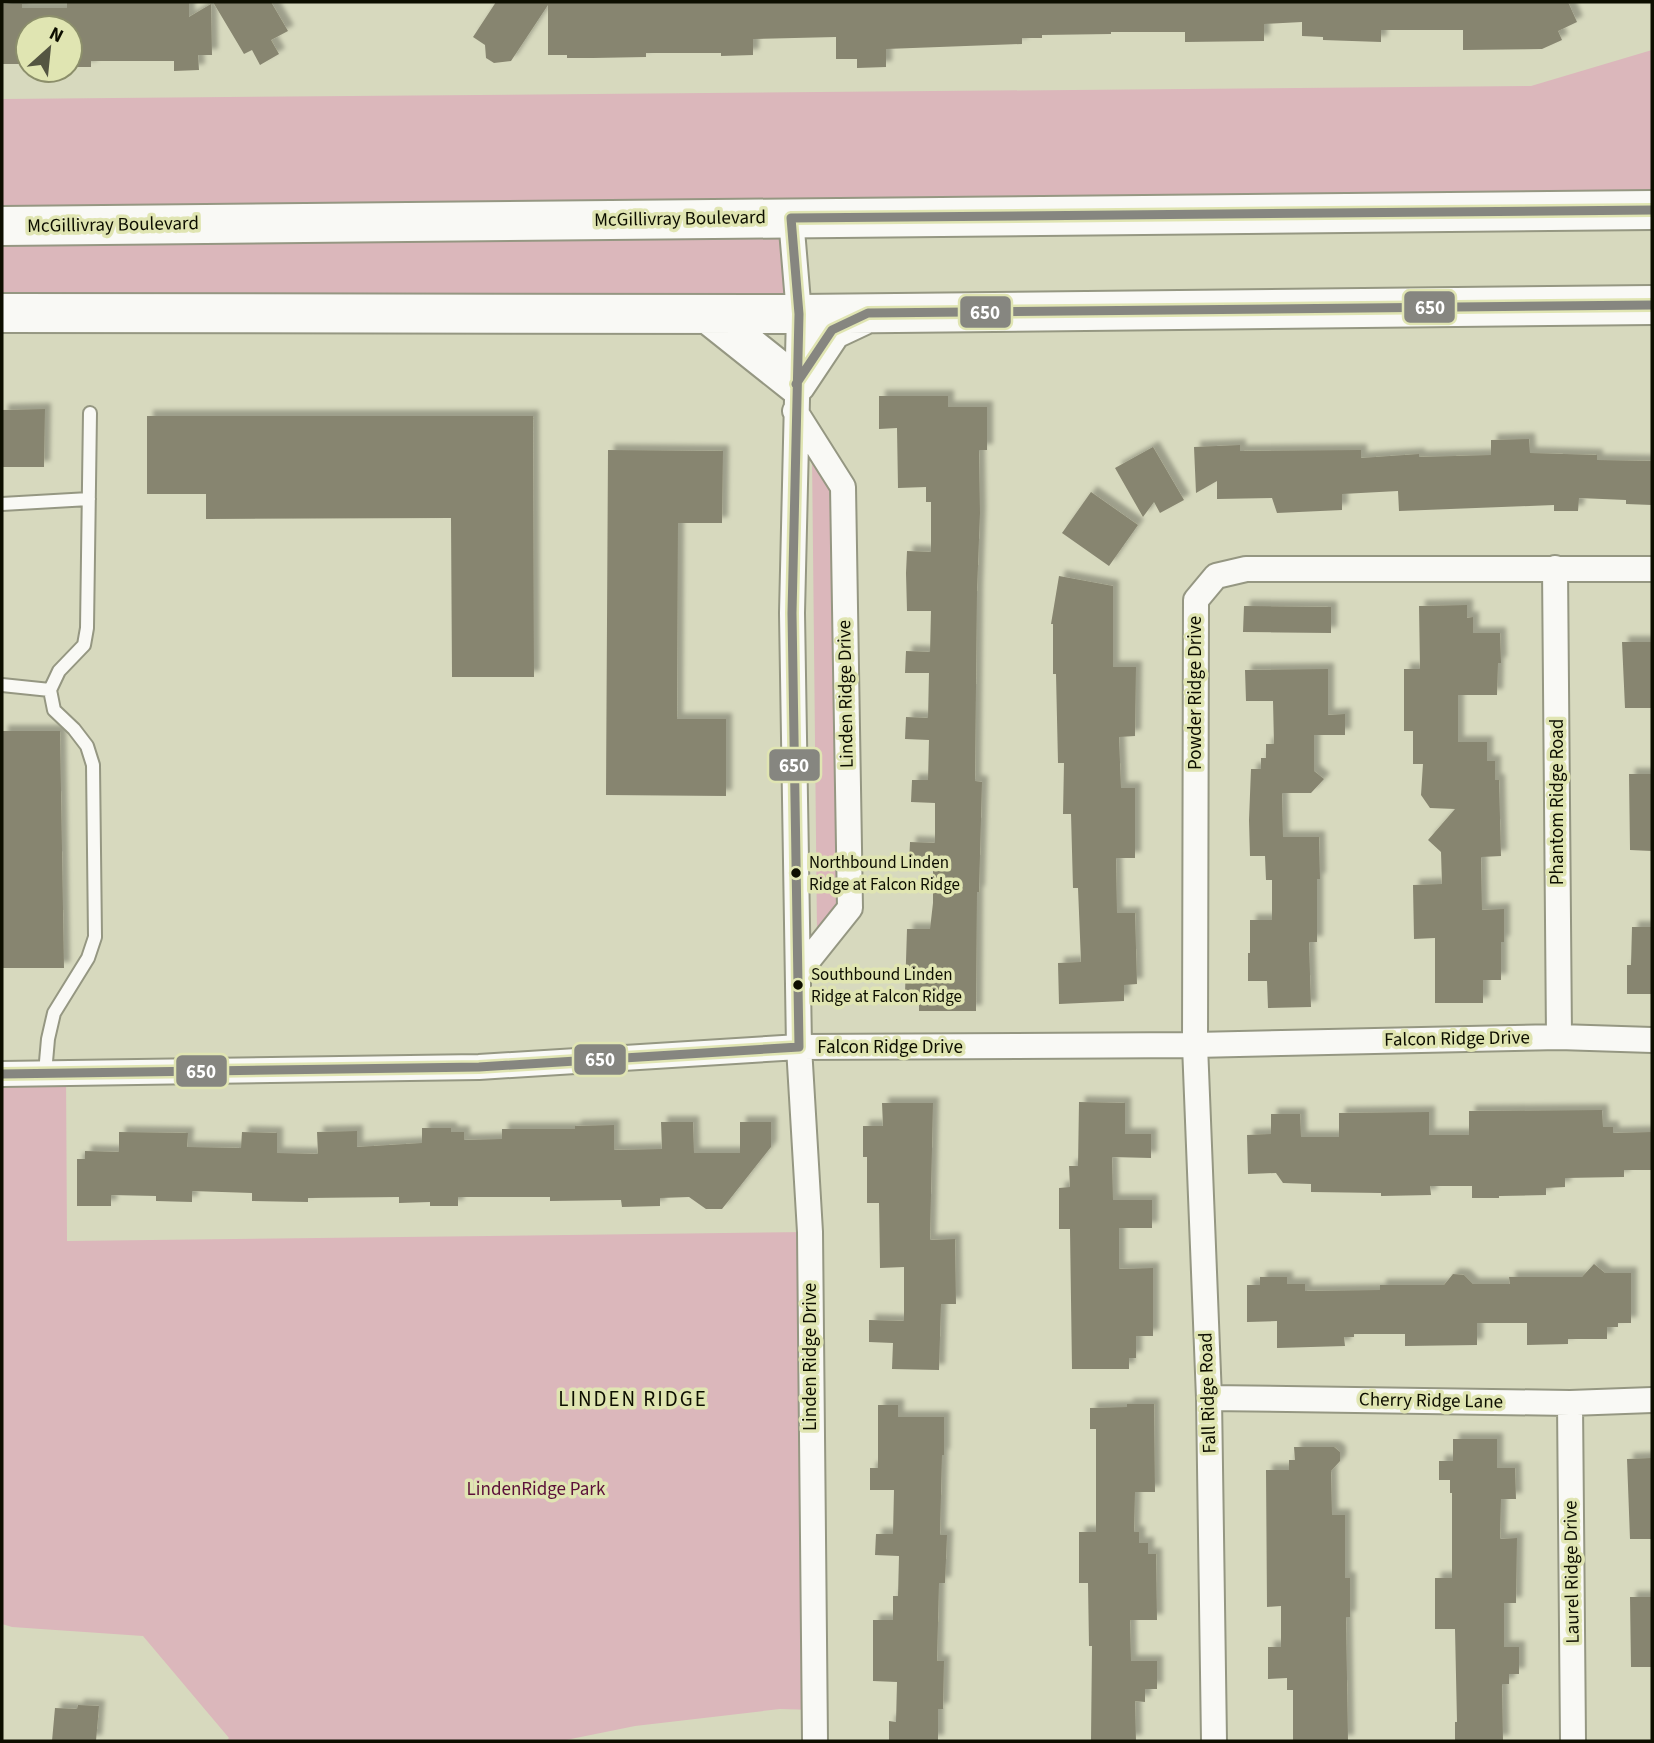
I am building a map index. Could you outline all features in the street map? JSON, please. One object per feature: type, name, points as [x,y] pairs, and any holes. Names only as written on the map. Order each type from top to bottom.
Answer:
[{"type":"main road","name":"McGillivray Boulevard","points":[[2,226],[1652,210]]},
{"type":"main road","points":[[2,313],[799,314],[1652,304]]},
{"type":"main road","points":[[708,314],[796,398],[832,330],[868,313]]},
{"type":"street","name":"Linden Ridge Drive","points":[[791,218],[799,314],[792,613],[799,1047],[810,1232],[814,1741]]},
{"type":"street","name":"Linden Ridge Drive","points":[[796,398],[843,487],[849,908],[798,973]]},
{"type":"street","name":"Phantom Ridge Road","points":[[1555,568],[1559,1037]]},
{"type":"street","name":"Powder Ridge Drive","points":[[1195,1045],[1196,600],[1216,576],[1246,569],[1652,569]]},
{"type":"street","name":"Falcon Ridge Drive","points":[[2,1074],[479,1067],[799,1047],[1195,1045],[1559,1037],[1652,1040]]},
{"type":"street","name":"Fall Ridge Road","points":[[1195,1045],[1209,1398],[1214,1741]]},
{"type":"street","name":"Cherry Ridge Lane","points":[[1209,1398],[1570,1403],[1652,1400]]},
{"type":"street","name":"Laurel Ridge Drive","points":[[1570,1403],[1573,1741]]},
{"type":"lane","points":[[45,1073],[54,1013],[88,958],[95,937],[93,765],[87,746],[54,710],[50,690],[59,671],[84,645],[87,628],[90,413]]},
{"type":"lane","points":[[2,504],[89,499]]},
{"type":"lane","points":[[2,685],[50,690]]},
{"type":"green space","points":[[1652,50],[1652,210],[792,218],[799,314],[2,313],[2,99],[1531,86]]},
{"type":"green space","points":[[812,454],[832,483],[838,902],[817,933]]},
{"type":"green space","name":"LindenRidge Park","points":[[66,1072],[67,1241],[810,1232],[815,1710],[780,1709],[635,1726],[561,1741],[226,1741],[229,1738],[143,1636],[12,1627],[2,1624],[2,1074]]},
{"type":"building","points":[[67,2],[189,2],[189,17],[211,4],[212,55],[198,55],[199,70],[174,71],[174,61],[91,61],[91,67],[84,67],[84,14],[14,14],[14,64],[2,64],[2,4],[22,4],[22,8],[67,8]]},
{"type":"building","points":[[213,2],[271,2],[288,31],[271,40],[279,54],[260,65],[252,50],[244,54]]},
{"type":"building","points":[[496,2],[1568,2],[1577,22],[1558,31],[1562,40],[1542,49],[1463,50],[1463,30],[1381,30],[1381,42],[1323,40],[1323,37],[1302,36],[1302,22],[1264,24],[1264,41],[1185,42],[1185,32],[1111,32],[1042,35],[1042,38],[1022,38],[1022,44],[886,49],[886,67],[857,68],[857,59],[836,59],[836,37],[753,39],[753,55],[646,53],[646,57],[567,58],[567,55],[548,55],[548,5],[511,61],[494,63],[486,58],[485,45],[473,37]]},
{"type":"building","points":[[879,396],[948,396],[948,407],[987,407],[987,450],[979,450],[975,781],[982,782],[977,892],[976,1011],[919,1011],[919,993],[905,993],[907,929],[930,929],[933,903],[933,864],[909,864],[910,842],[935,843],[935,803],[911,802],[912,780],[928,780],[929,740],[905,739],[906,717],[928,718],[929,673],[905,673],[906,651],[930,652],[931,611],[907,611],[906,573],[907,551],[931,552],[931,502],[926,502],[926,487],[898,488],[897,428],[879,429]]},
{"type":"building","points":[[45,409],[44,467],[2,467],[2,410]]},
{"type":"building","points":[[147,416],[533,416],[534,677],[452,677],[451,518],[206,519],[206,494],[147,494]]},
{"type":"building","points":[[1529,439],[1530,453],[1597,455],[1597,460],[1652,461],[1652,505],[1626,504],[1626,500],[1579,498],[1578,511],[1554,511],[1554,505],[1399,511],[1398,491],[1342,494],[1342,510],[1277,513],[1272,498],[1217,499],[1217,481],[1196,493],[1194,447],[1240,445],[1240,451],[1361,450],[1361,458],[1419,454],[1419,457],[1491,455],[1491,440]]},
{"type":"building","points":[[1153,447],[1184,500],[1160,513],[1154,502],[1143,517],[1115,468]]},
{"type":"building","points":[[608,450],[723,451],[722,523],[678,523],[677,719],[726,719],[726,796],[606,795]]},
{"type":"building","points":[[1091,492],[1138,525],[1109,566],[1062,533]]},
{"type":"building","points":[[1059,576],[1113,586],[1113,667],[1136,667],[1135,736],[1119,737],[1121,788],[1135,788],[1135,858],[1116,858],[1117,913],[1135,913],[1137,984],[1124,985],[1124,1001],[1059,1004],[1058,963],[1081,962],[1078,888],[1073,888],[1071,814],[1063,814],[1064,763],[1058,763],[1056,674],[1053,674],[1051,624]]},
{"type":"building","points":[[1467,605],[1467,618],[1473,617],[1473,633],[1500,633],[1501,663],[1498,663],[1497,695],[1458,695],[1458,742],[1487,742],[1487,761],[1495,761],[1495,780],[1499,780],[1501,856],[1481,857],[1482,910],[1504,909],[1501,980],[1483,980],[1483,1003],[1435,1003],[1435,938],[1414,939],[1413,885],[1442,884],[1441,852],[1428,840],[1455,809],[1430,808],[1421,795],[1423,764],[1413,764],[1413,731],[1404,731],[1404,669],[1420,669],[1419,606]]},
{"type":"building","points":[[1244,606],[1331,607],[1331,633],[1243,632]]},
{"type":"building","points":[[1622,642],[1652,642],[1652,708],[1625,708]]},
{"type":"building","points":[[1328,669],[1328,715],[1345,714],[1345,735],[1314,735],[1314,771],[1324,779],[1311,793],[1282,793],[1283,837],[1319,837],[1317,942],[1309,942],[1311,1007],[1268,1008],[1267,981],[1248,981],[1250,920],[1272,920],[1272,880],[1266,880],[1265,856],[1250,856],[1249,820],[1251,769],[1261,769],[1261,758],[1266,758],[1266,744],[1274,744],[1273,701],[1246,701],[1245,670]]},
{"type":"building","points":[[2,731],[60,731],[64,968],[2,968]]},
{"type":"building","points":[[1629,774],[1652,774],[1652,851],[1630,850]]},
{"type":"building","points":[[1632,927],[1652,927],[1652,994],[1627,994],[1627,965],[1631,965]]},
{"type":"building","points":[[1079,1102],[1125,1103],[1125,1134],[1151,1134],[1151,1158],[1112,1157],[1113,1200],[1152,1200],[1152,1228],[1119,1228],[1119,1269],[1153,1268],[1153,1336],[1136,1336],[1136,1358],[1129,1358],[1129,1369],[1072,1369],[1070,1229],[1059,1229],[1059,1188],[1070,1187],[1069,1166],[1078,1166]]},
{"type":"building","points":[[882,1103],[933,1103],[930,1240],[955,1239],[956,1304],[941,1304],[939,1370],[892,1369],[893,1343],[869,1342],[869,1320],[904,1321],[904,1267],[880,1268],[879,1203],[867,1203],[867,1157],[863,1157],[863,1126],[883,1126]]},
{"type":"building","points":[[1602,1110],[1603,1127],[1613,1127],[1613,1133],[1652,1132],[1652,1170],[1624,1170],[1624,1177],[1565,1178],[1565,1187],[1546,1188],[1546,1195],[1499,1198],[1472,1198],[1472,1186],[1430,1186],[1431,1195],[1381,1196],[1381,1193],[1311,1192],[1311,1184],[1283,1183],[1276,1173],[1248,1174],[1247,1135],[1271,1134],[1271,1114],[1300,1114],[1301,1137],[1339,1137],[1339,1113],[1429,1112],[1429,1135],[1469,1135],[1469,1111]]},
{"type":"building","points":[[661,1122],[693,1122],[694,1153],[740,1153],[740,1122],[771,1122],[771,1147],[722,1209],[706,1209],[689,1197],[660,1198],[660,1206],[622,1207],[621,1200],[550,1201],[550,1197],[458,1197],[458,1206],[430,1206],[430,1202],[399,1203],[399,1197],[308,1198],[308,1202],[252,1201],[252,1193],[192,1191],[192,1202],[156,1201],[156,1196],[111,1195],[111,1206],[77,1206],[77,1159],[85,1159],[85,1151],[119,1152],[119,1132],[188,1133],[187,1147],[241,1148],[242,1132],[277,1133],[277,1153],[318,1154],[317,1132],[357,1131],[357,1147],[422,1143],[422,1128],[451,1128],[451,1132],[464,1132],[464,1140],[502,1139],[502,1129],[575,1129],[575,1126],[614,1125],[614,1150],[662,1149]]},
{"type":"building","points":[[1594,1264],[1605,1273],[1631,1273],[1631,1323],[1618,1323],[1618,1327],[1607,1327],[1607,1339],[1568,1339],[1568,1344],[1527,1345],[1527,1323],[1477,1323],[1477,1345],[1405,1346],[1405,1334],[1354,1334],[1354,1337],[1344,1337],[1345,1346],[1277,1348],[1277,1321],[1247,1322],[1247,1285],[1260,1285],[1260,1277],[1287,1277],[1287,1284],[1305,1284],[1305,1291],[1380,1290],[1380,1285],[1444,1285],[1453,1274],[1464,1275],[1473,1284],[1510,1284],[1509,1277],[1582,1277]]},
{"type":"building","points":[[1127,1404],[1154,1404],[1155,1492],[1135,1492],[1134,1532],[1139,1532],[1139,1543],[1148,1543],[1148,1554],[1156,1554],[1157,1620],[1130,1620],[1131,1661],[1157,1661],[1157,1689],[1145,1689],[1145,1702],[1135,1701],[1136,1741],[1091,1741],[1092,1646],[1089,1646],[1088,1583],[1079,1583],[1079,1532],[1096,1532],[1096,1429],[1090,1429],[1090,1408],[1127,1407]]},
{"type":"building","points":[[878,1405],[898,1405],[898,1417],[944,1417],[940,1535],[947,1535],[945,1583],[939,1583],[937,1661],[944,1661],[943,1709],[938,1709],[938,1741],[889,1741],[889,1721],[896,1722],[897,1682],[873,1681],[873,1620],[893,1620],[893,1596],[898,1596],[899,1556],[875,1555],[876,1534],[893,1534],[894,1490],[870,1490],[870,1468],[878,1468]]},
{"type":"building","points":[[1453,1439],[1497,1439],[1497,1468],[1515,1468],[1516,1499],[1501,1499],[1500,1539],[1517,1538],[1516,1603],[1504,1603],[1504,1647],[1519,1647],[1519,1674],[1509,1674],[1509,1684],[1502,1684],[1503,1741],[1455,1741],[1455,1629],[1435,1629],[1435,1578],[1452,1578],[1452,1493],[1450,1480],[1439,1480],[1439,1461],[1453,1461]]},
{"type":"building","points":[[1294,1447],[1334,1447],[1340,1452],[1340,1461],[1331,1471],[1332,1515],[1345,1515],[1345,1578],[1350,1578],[1350,1617],[1346,1617],[1348,1741],[1293,1741],[1293,1690],[1287,1690],[1287,1678],[1268,1679],[1268,1647],[1281,1647],[1281,1606],[1267,1607],[1266,1470],[1289,1470],[1289,1460],[1295,1460]]},
{"type":"building","points":[[1652,1458],[1652,1539],[1630,1539],[1627,1459]]},
{"type":"building","points":[[1630,1597],[1652,1597],[1652,1667],[1631,1667]]},
{"type":"building","points":[[78,1705],[99,1706],[96,1741],[52,1741],[55,1708],[77,1709]]},
{"type":"transit line","name":"650","points":[[799,1047],[792,613],[799,314],[791,218],[1652,210]]},
{"type":"transit line","name":"650","points":[[796,384],[832,330],[868,313],[1652,305]]},
{"type":"transit line","name":"650","points":[[2,1074],[479,1067],[799,1047]]},
{"type":"place","name":"Northbound Linden Ridge at Falcon Ridge","points":[[796,873]]},
{"type":"place","name":"Southbound Linden Ridge at Falcon Ridge","points":[[798,985]]},
{"type":"district","name":"LINDEN RIDGE","points":[[633,1399]]}]
